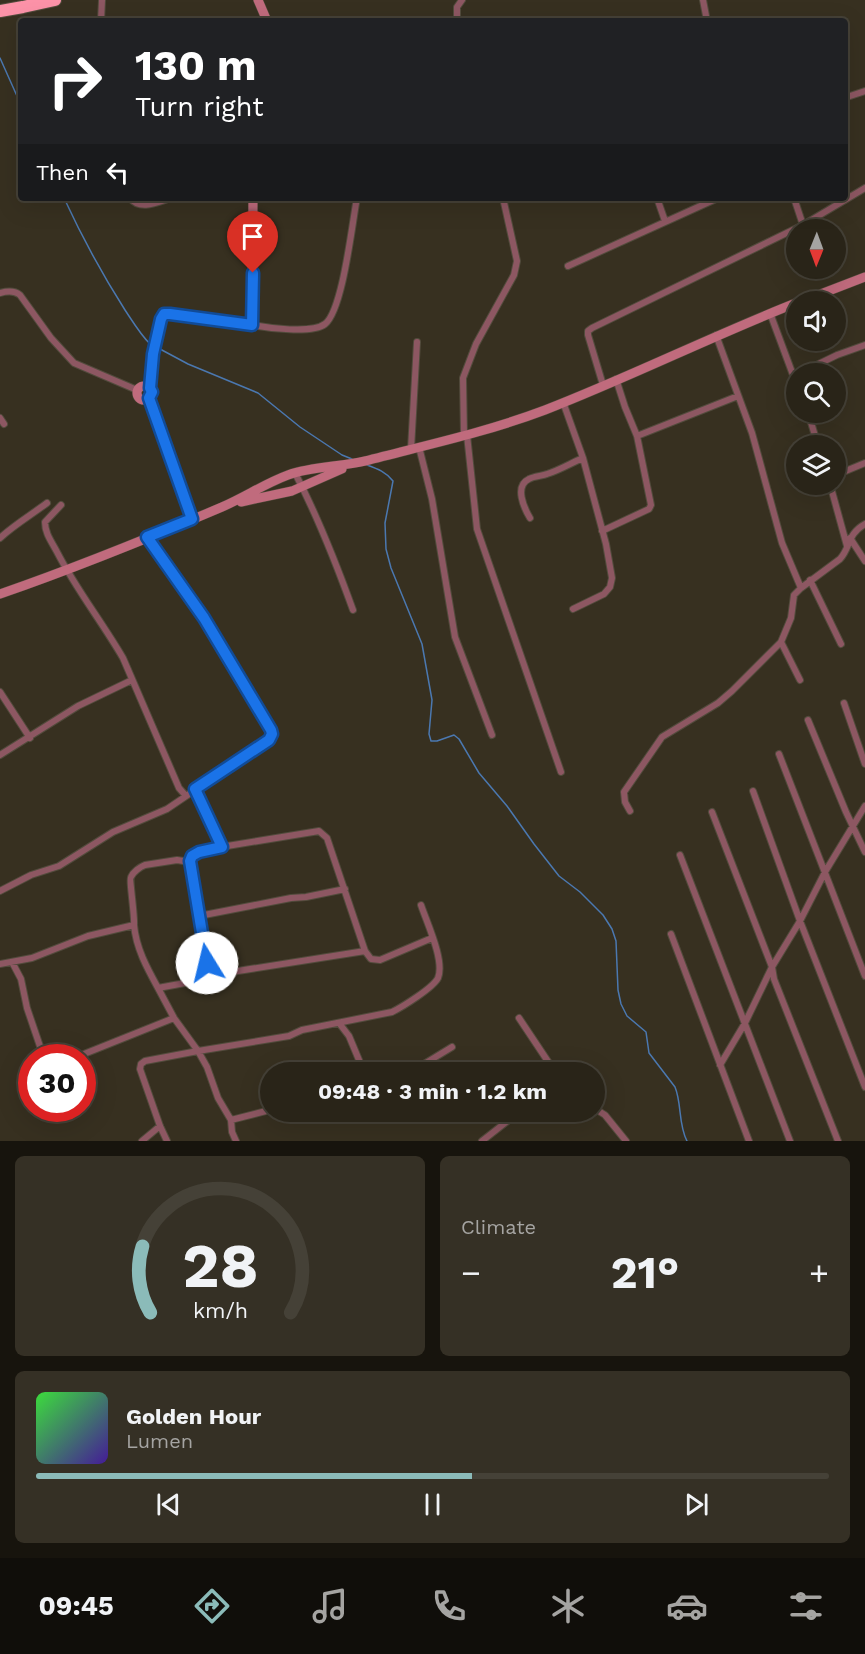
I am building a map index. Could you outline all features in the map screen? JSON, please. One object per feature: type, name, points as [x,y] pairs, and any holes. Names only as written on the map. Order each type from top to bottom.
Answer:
[{"type":"highway","points":[[0,10],[22,0]]},
{"type":"highway","points":[[0,10],[55,0]]},
{"type":"street","points":[[100,18],[102,0]]},
{"type":"street","points":[[258,0],[266,18]]},
{"type":"street","points":[[457,18],[457,7],[462,0]]},
{"type":"street","points":[[703,0],[706,18]]},
{"type":"street","points":[[848,97],[865,91]]},
{"type":"street","points":[[848,199],[865,189]]},
{"type":"street","points":[[132,201],[142,206],[160,201]]},
{"type":"street","points":[[252,325],[253,201]]},
{"type":"street","points":[[192,519],[149,398],[140,399],[137,395],[143,388],[161,319],[164,314],[181,315],[276,328],[315,328],[325,324],[335,310],[343,279],[356,201]]},
{"type":"street","points":[[504,201],[517,261],[513,274],[476,344],[463,378],[466,435],[477,529],[561,772]]},
{"type":"street","points":[[658,201],[666,221]]},
{"type":"street","points":[[568,266],[711,201]]},
{"type":"street","points":[[795,201],[801,219]]},
{"type":"street","points":[[813,219],[844,201]]},
{"type":"street","points":[[603,385],[588,331],[786,233]]},
{"type":"street","points":[[827,291],[865,277]]},
{"type":"street","points":[[0,293],[11,291],[20,295],[51,338],[74,363],[143,388]]},
{"type":"street","points":[[0,594],[67,571],[224,506],[280,478],[295,473],[365,462],[514,421],[786,307]]},
{"type":"street","points":[[770,313],[791,363]]},
{"type":"street","points":[[716,335],[752,433],[782,543],[801,588]]},
{"type":"street","points":[[417,342],[415,448],[432,499],[455,637],[492,735]]},
{"type":"street","points":[[820,363],[865,345]]},
{"type":"street","points":[[602,531],[650,509],[651,505],[637,436],[616,379]]},
{"type":"street","points":[[637,436],[738,396]]},
{"type":"street","points":[[563,402],[582,458],[606,543],[612,578],[610,587],[604,594],[573,609]]},
{"type":"street","points":[[530,518],[524,507],[521,490],[523,483],[529,478],[553,472],[582,458]]},
{"type":"street","points":[[846,471],[865,463]]},
{"type":"street","points":[[224,506],[279,495],[349,465]]},
{"type":"street","points":[[295,473],[317,515],[353,610]]},
{"type":"street","points":[[833,495],[847,546]]},
{"type":"street","points":[[0,538],[15,524],[26,519],[47,503]]},
{"type":"street","points":[[61,506],[45,522],[50,540],[67,571],[123,658],[179,788],[186,796]]},
{"type":"street","points":[[630,811],[624,802],[624,792],[662,737],[718,703],[781,642],[791,618],[794,595],[845,554],[850,538],[865,524]]},
{"type":"street","points":[[0,891],[31,875],[59,866],[113,832],[166,809],[269,740],[272,734],[204,618],[147,537]]},
{"type":"street","points":[[850,538],[865,561]]},
{"type":"street","points":[[810,580],[841,644]]},
{"type":"street","points":[[781,642],[800,680]]},
{"type":"street","points":[[0,755],[78,706],[132,680]]},
{"type":"street","points":[[0,692],[30,738]]},
{"type":"street","points":[[844,703],[865,764]]},
{"type":"street","points":[[808,720],[865,852]]},
{"type":"street","points":[[779,754],[865,976]]},
{"type":"street","points":[[195,789],[222,847]]},
{"type":"street","points":[[753,791],[800,921],[865,1087]]},
{"type":"street","points":[[720,1065],[746,1023],[772,967],[800,921],[825,872],[865,806]]},
{"type":"street","points":[[712,812],[772,967],[774,979],[838,1141]]},
{"type":"street","points":[[206,976],[207,963],[190,861],[192,856],[199,852],[222,847],[319,831],[327,838],[365,951],[371,959],[380,960],[432,938]]},
{"type":"street","points":[[680,855],[790,1141]]},
{"type":"street","points":[[190,861],[177,860],[141,866],[131,877],[129,882],[133,896],[135,934],[143,961],[174,1018],[207,1067],[218,1098],[231,1120],[232,1132],[236,1141]]},
{"type":"street","points":[[199,916],[345,889]]},
{"type":"street","points":[[167,1141],[140,1069],[141,1064],[145,1061],[198,1051],[279,1038],[302,1030],[392,1012],[404,1006],[437,980],[440,968],[421,905]]},
{"type":"street","points":[[0,964],[32,958],[88,936],[134,925]]},
{"type":"street","points":[[671,934],[749,1141]]},
{"type":"street","points":[[158,988],[206,976],[365,951]]},
{"type":"street","points":[[12,962],[21,979],[27,1008],[39,1044]]},
{"type":"street","points":[[96,1049],[174,1018]]},
{"type":"street","points":[[519,1018],[548,1062]]},
{"type":"street","points":[[339,1023],[349,1036],[360,1062]]},
{"type":"street","points":[[427,1062],[452,1047]]},
{"type":"street","points":[[231,1120],[260,1113]]},
{"type":"street","points":[[605,1115],[626,1141]]},
{"type":"street","points":[[482,1141],[506,1122]]},
{"type":"street","points":[[142,1141],[160,1126]]},
{"type":"waterway","points":[[0,58],[18,98]]},
{"type":"waterway","points":[[65,201],[108,283],[150,344]]},
{"type":"waterway","points":[[160,349],[188,364],[258,393],[300,427],[342,455],[352,459]]},
{"type":"waterway","points":[[367,465],[382,471],[393,481],[385,523],[386,549],[391,568],[422,644],[432,700],[429,734],[431,741],[454,735],[459,739],[479,773],[507,806],[559,876],[580,892],[603,915],[612,929],[616,941],[618,990],[621,1004],[627,1016],[646,1032],[649,1053],[675,1087],[682,1128],[687,1141]]},
{"type":"route","points":[[207,963],[190,861],[192,856],[199,852],[222,847],[195,789],[269,740],[272,734],[204,618],[147,537],[192,519],[149,398],[152,392],[150,388],[153,354],[164,314],[252,325],[253,273]]}]
